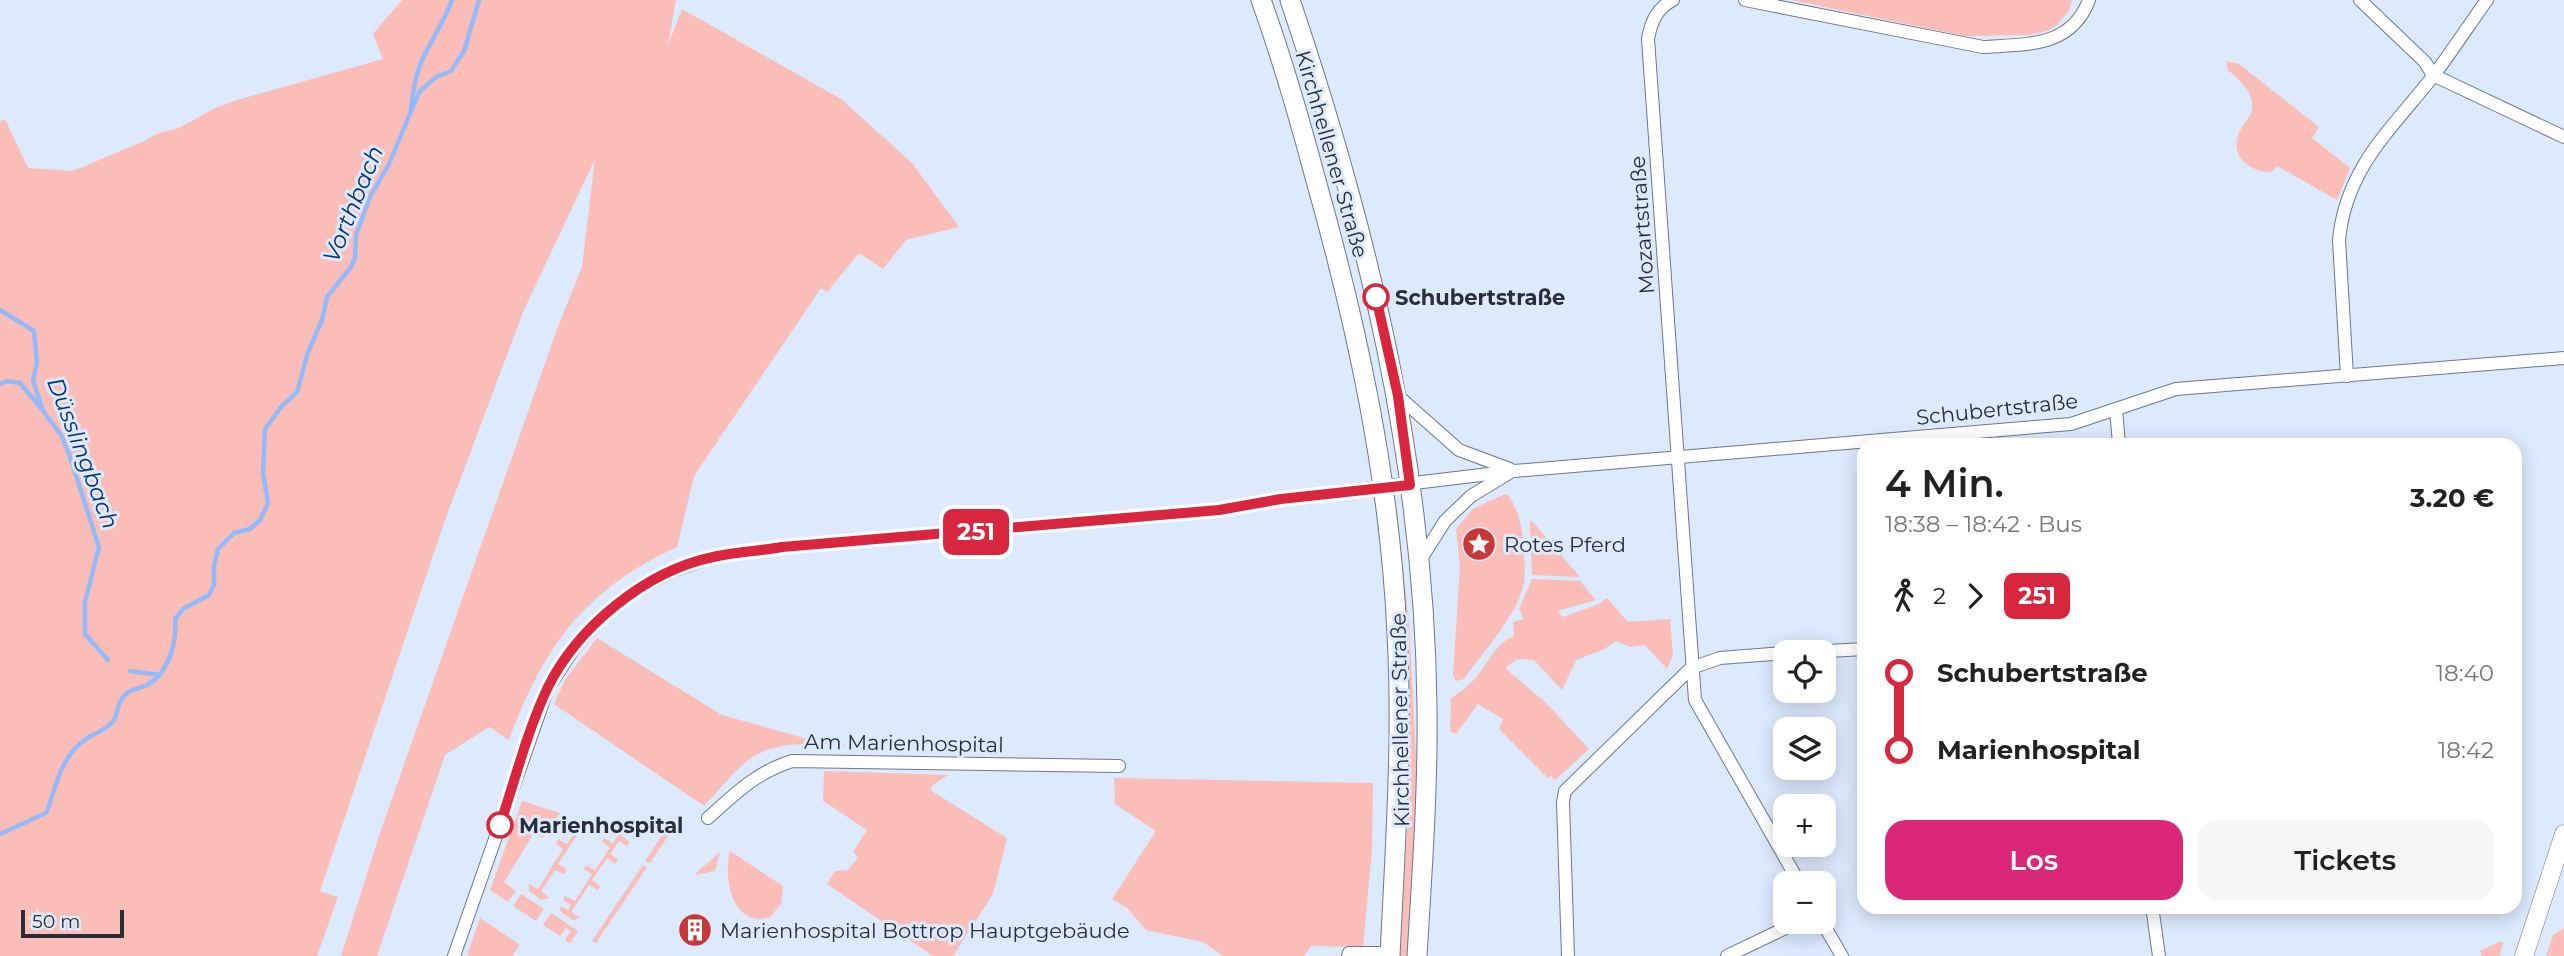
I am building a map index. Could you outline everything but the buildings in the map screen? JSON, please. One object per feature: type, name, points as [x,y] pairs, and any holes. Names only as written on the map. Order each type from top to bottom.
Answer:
[{"type":"main road","name":"Kirchhellener Straße","points":[[1261,0],[1276,41],[1339,262],[1371,407],[1383,487],[1397,633],[1399,716],[1390,955]]},
{"type":"main road","name":"Kirchhellener Straße","points":[[1290,0],[1331,126],[1374,290],[1398,396],[1410,485],[1419,562],[1427,708],[1424,835],[1417,956]]},
{"type":"main road","points":[[2524,956],[2564,834]]},
{"type":"street","name":"Mozartstraße","points":[[1673,0],[1664,4],[1654,18],[1648,39],[1695,700],[1793,871]]},
{"type":"street","points":[[1745,0],[1983,47],[2058,38],[2080,20],[2089,0]]},
{"type":"street","points":[[2360,0],[2425,62],[2433,75],[2564,137]]},
{"type":"street","points":[[2347,376],[2338,258],[2344,207],[2360,169],[2381,137],[2433,75],[2487,0]]},
{"type":"street","name":"Schubertstraße","points":[[1904,438],[2071,424],[2176,389],[2564,358]]},
{"type":"street","name":"Schubertstraße","points":[[1398,396],[1460,450],[1514,471]]},
{"type":"street","points":[[2116,409],[2118,438]]},
{"type":"street","name":"Schubertstraße","points":[[1410,485],[1514,471],[1857,442]]},
{"type":"street","name":"Schubertstraße","points":[[1419,562],[1445,521],[1471,496],[1514,471]]},
{"type":"street","points":[[454,956],[548,688],[575,647],[604,614],[637,589],[673,571],[711,557],[782,547],[1219,510],[1281,499],[1410,485]]},
{"type":"street","points":[[1836,651],[1857,649]]},
{"type":"street","points":[[1568,956],[1563,802],[1565,791],[1691,668],[1720,658],[1773,654]]},
{"type":"street","name":"Am Marienhospital","points":[[708,818],[750,780],[792,761],[1118,766]]},
{"type":"street","points":[[2153,914],[2159,956]]},
{"type":"street","points":[[1727,956],[1773,934]]},
{"type":"street","points":[[1829,934],[1842,956]]},
{"type":"street","name":"Kirchhellener Straße","points":[[1348,956],[1349,953],[1390,955]]},
{"type":"shaded area","points":[[402,0],[676,0],[668,45],[682,9],[841,99],[912,163],[959,227],[906,240],[883,269],[859,253],[827,292],[821,288],[694,476],[677,547],[616,582],[571,624],[537,676],[509,740],[489,727],[445,755],[377,956],[341,956],[380,833],[556,332],[582,267],[595,159],[523,312],[445,520],[320,891],[338,897],[317,956],[0,956],[0,122],[5,119],[28,168],[73,171],[156,134],[179,128],[213,109],[237,100],[383,59],[373,34]]},
{"type":"shaded area","points":[[1791,0],[2072,0],[2069,11],[2056,26],[2047,31],[2029,35],[1965,36]]},
{"type":"shaded area","points":[[2226,61],[2239,64],[2319,127],[2312,138],[2350,168],[2337,200],[2277,166],[2271,172],[2263,171],[2242,160],[2238,154],[2237,138],[2249,118],[2251,100],[2244,85],[2228,70]]},
{"type":"shaded area","points":[[1505,494],[1515,507],[1521,525],[1524,583],[1514,609],[1498,633],[1464,679],[1456,681],[1453,675],[1460,566],[1456,529],[1473,509]]},
{"type":"shaded area","points":[[1397,510],[1409,623],[1417,774],[1409,956],[1399,956],[1409,809],[1407,686]]},
{"type":"shaded area","points":[[1530,521],[1533,522],[1580,577],[1532,575]]},
{"type":"shaded area","points":[[1532,579],[1580,581],[1596,600],[1558,611],[1563,617],[1599,604],[1607,598],[1628,622],[1670,619],[1673,654],[1667,669],[1645,645],[1630,647],[1616,641],[1605,649],[1576,660],[1562,690],[1534,660],[1517,659],[1505,668],[1545,702],[1589,749],[1555,780],[1551,776],[1548,778],[1499,729],[1503,719],[1478,704],[1456,734],[1450,731],[1451,698],[1462,691],[1498,648],[1514,636],[1513,622],[1524,619],[1519,609]]},
{"type":"shaded area","points":[[597,638],[722,715],[807,739],[853,746],[798,744],[770,749],[740,767],[704,806],[554,704],[565,680]]},
{"type":"shaded area","points":[[824,771],[948,775],[930,790],[1007,838],[993,894],[953,956],[933,956],[827,884],[835,871],[848,870],[858,857],[853,852],[867,830],[823,801]]},
{"type":"shaded area","points":[[1114,778],[1373,783],[1372,850],[1363,947],[1311,946],[1304,956],[1223,956],[1203,942],[1146,930],[1127,908],[1112,899],[1156,831],[1115,804]]},
{"type":"shaded area","points":[[522,801],[560,813],[543,838],[534,833],[504,882],[516,891],[508,902],[490,890]]},
{"type":"shaded area","points":[[674,818],[678,821],[650,863],[645,861]]},
{"type":"shaded area","points":[[589,823],[594,827],[593,830],[584,825],[558,864],[567,870],[564,874],[555,870],[541,891],[549,898],[542,900],[529,891],[529,884],[538,889],[563,849],[556,844],[558,839],[567,844],[575,832],[568,824]]},
{"type":"shaded area","points":[[617,823],[636,824],[636,833],[627,828],[622,836],[630,842],[627,846],[619,841],[610,854],[618,859],[615,864],[607,858],[592,880],[600,886],[598,890],[589,885],[571,912],[580,918],[573,920],[560,911],[561,906],[568,910],[571,905],[563,900],[565,896],[575,901],[592,874],[584,869],[586,865],[595,870],[610,848],[602,842],[604,838],[613,843],[622,830]]},
{"type":"shaded area","points":[[730,851],[783,886],[781,904],[770,917],[757,919],[747,916],[739,909],[730,887]]},
{"type":"shaded area","points":[[720,852],[715,871],[695,875],[695,874]]},
{"type":"shaded area","points":[[643,865],[647,867],[596,943],[592,941]]},
{"type":"shaded area","points":[[521,894],[544,909],[536,921],[513,906]]},
{"type":"shaded area","points":[[551,913],[578,931],[570,943],[565,940],[571,931],[566,928],[560,936],[543,925]]},
{"type":"shaded area","points":[[480,918],[520,945],[512,956],[467,956]]},
{"type":"shaded area","points":[[2564,928],[2564,956],[2546,956],[2553,935]]},
{"type":"shaded area","points":[[2504,942],[2499,956],[2482,956],[2480,951]]},
{"type":"waterway","name":"Vorthbach","points":[[411,109],[420,66],[452,0]]},
{"type":"waterway","name":"Vorthbach","points":[[0,834],[46,813],[61,771],[72,752],[86,739],[110,725],[125,694],[147,685],[161,673],[173,647],[175,619],[183,609],[209,595],[214,585],[218,549],[234,533],[250,529],[260,520],[268,503],[263,473],[265,429],[281,407],[297,392],[308,352],[322,320],[327,297],[351,267],[355,258],[356,235],[370,197],[389,164],[419,92],[436,77],[451,71],[464,51],[479,0]]},
{"type":"waterway","name":"Düsslingbach","points":[[0,310],[34,331],[37,362],[33,380],[43,411],[61,435],[69,454],[99,547],[85,602],[85,634],[108,660]]},
{"type":"waterway","points":[[0,384],[7,381],[20,383],[40,407]]},
{"type":"waterway","name":"Düsslingbach","points":[[130,671],[159,675]]},
{"type":"bus line","name":"251","points":[[500,825],[548,688],[575,647],[604,614],[637,589],[673,571],[711,557],[782,547],[1219,510],[1355,489],[1410,485],[1398,396],[1376,297]]},
{"type":"place","name":"Schubertstraße","points":[[1376,297]]},
{"type":"place","name":"Rotes Pferd","points":[[1479,544]]},
{"type":"place","name":"Marienhospital","points":[[500,825]]},
{"type":"place","name":"Marienhospital Bottrop Hauptgebäude","points":[[695,930]]}]
